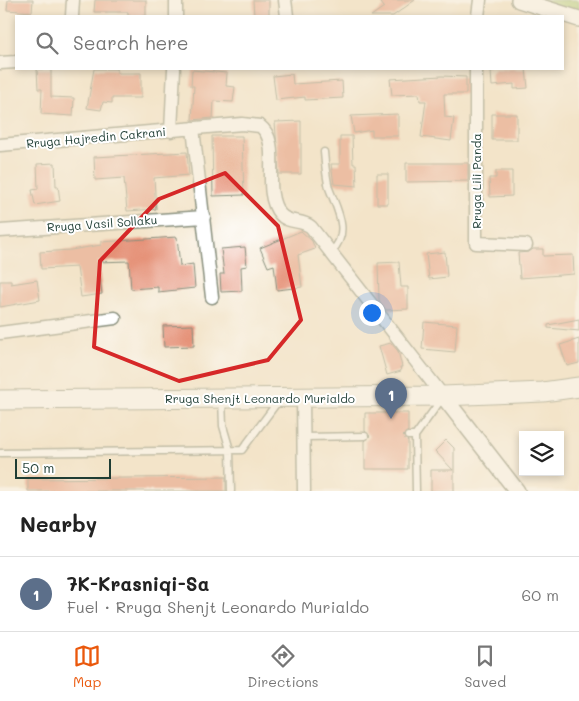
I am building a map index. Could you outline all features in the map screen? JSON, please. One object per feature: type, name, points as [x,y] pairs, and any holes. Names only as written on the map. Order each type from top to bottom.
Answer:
[{"type":"main road","name":"Rruga Shenjt Leonardo Murialdo","points":[[0,400],[443,396],[543,392],[579,387]]},
{"type":"street","points":[[72,15],[73,0]]},
{"type":"street","points":[[176,0],[176,15]]},
{"type":"street","points":[[285,0],[286,15]]},
{"type":"street","points":[[478,15],[480,0]]},
{"type":"street","points":[[520,0],[579,19]]},
{"type":"street","points":[[0,63],[15,62]]},
{"type":"street","points":[[171,131],[174,70]]},
{"type":"street","name":"Rruga Lili Panda","points":[[476,70],[476,243],[526,245]]},
{"type":"street","name":"Rruga Hajredin Cakrani","points":[[0,145],[252,124],[265,130],[270,144],[272,196],[278,211],[286,219],[307,223],[332,251]]},
{"type":"street","points":[[193,128],[212,298]]},
{"type":"street","name":"Rruga Vasil Sollaku","points":[[0,230],[204,217]]},
{"type":"street","points":[[332,251],[373,309],[517,491]]},
{"type":"street","points":[[0,333],[114,318]]},
{"type":"street","points":[[303,397],[304,491]]},
{"type":"lane","points":[[324,152],[329,187],[343,230],[341,240],[332,251]]},
{"type":"lane","points":[[416,491],[415,436],[443,396]]},
{"type":"lane","points":[[0,453],[242,450],[281,397]]},
{"type":"lane","points":[[222,398],[223,426],[230,450],[231,491]]},
{"type":"lane","points":[[304,437],[365,436]]},
{"type":"lane","points":[[408,436],[415,436]]},
{"type":"highlighted area","points":[[225,173],[278,226],[301,320],[268,360],[179,381],[94,347],[100,261],[159,199]]},
{"type":"green space","points":[[531,0],[579,0],[579,12]]},
{"type":"building","points":[[8,0],[33,0],[32,12],[7,10]]},
{"type":"building","points":[[95,0],[146,0],[146,15],[128,15],[128,12],[94,12]]},
{"type":"building","points":[[253,0],[269,0],[269,15],[254,15]]},
{"type":"building","points":[[379,0],[415,0],[394,15],[372,15],[384,7]]},
{"type":"building","points":[[37,70],[51,70],[51,97],[74,98],[73,116],[41,114],[42,89],[38,89]]},
{"type":"building","points":[[94,70],[117,70],[117,73],[141,73],[141,98],[112,98],[112,103],[103,102],[101,110],[87,108]]},
{"type":"building","points":[[192,70],[227,73],[226,86],[235,87],[233,102],[214,101],[213,118],[192,120],[194,86],[191,86]]},
{"type":"building","points":[[526,70],[528,88],[514,89],[514,84],[492,86],[491,71]]},
{"type":"building","points":[[292,74],[293,84],[342,81],[343,98],[305,100],[305,97],[276,100],[273,76]]},
{"type":"building","points":[[442,76],[466,77],[466,94],[444,94],[445,117],[454,118],[451,141],[421,137],[426,101],[420,101],[419,94],[392,95],[390,79]]},
{"type":"building","points":[[398,114],[398,136],[372,136],[372,130],[354,133],[351,116]]},
{"type":"building","points":[[492,114],[517,114],[517,140],[492,140]]},
{"type":"building","points":[[301,121],[301,174],[279,174],[275,122]]},
{"type":"building","points":[[212,136],[242,136],[244,195],[213,196]]},
{"type":"building","points":[[340,136],[352,136],[353,164],[356,164],[357,186],[334,184],[331,164],[340,164]]},
{"type":"building","points":[[187,152],[189,175],[154,178],[156,209],[127,211],[124,178],[95,180],[94,157]]},
{"type":"building","points":[[55,163],[56,186],[58,186],[60,201],[35,205],[32,190],[38,189],[37,164]]},
{"type":"building","points":[[406,163],[468,163],[468,181],[406,182]]},
{"type":"building","points":[[496,171],[512,171],[512,196],[490,197],[489,178],[496,178]]},
{"type":"building","points":[[377,174],[388,174],[388,204],[377,204]]},
{"type":"building","points":[[301,231],[312,241],[315,249],[298,255],[302,287],[277,290],[274,265],[268,267],[260,248]]},
{"type":"building","points":[[177,237],[180,266],[193,264],[195,288],[158,292],[158,287],[131,289],[129,261],[98,262],[102,294],[81,297],[77,267],[41,269],[40,252],[71,250],[101,245],[101,242]]},
{"type":"building","points":[[245,247],[247,266],[241,267],[242,291],[221,292],[220,274],[224,274],[221,249]]},
{"type":"building","points":[[533,249],[543,249],[543,256],[573,255],[574,274],[520,278],[518,253],[529,252]]},
{"type":"building","points":[[445,252],[447,277],[429,279],[426,254]]},
{"type":"building","points":[[399,262],[401,287],[408,287],[408,309],[386,310],[379,300],[378,263]]},
{"type":"building","points":[[37,280],[40,300],[0,307],[0,281],[11,281],[11,284]]},
{"type":"building","points":[[579,319],[579,331],[548,328],[548,325]]},
{"type":"building","points":[[424,322],[457,325],[455,352],[422,349]]},
{"type":"building","points":[[193,325],[194,346],[164,347],[163,326]]},
{"type":"building","points":[[579,339],[579,363],[567,366],[560,345]]},
{"type":"building","points":[[391,343],[398,351],[402,367],[400,367],[401,371],[387,375],[379,346]]},
{"type":"building","points":[[365,413],[408,413],[408,431],[403,436],[408,441],[408,469],[365,469],[365,441],[370,436],[365,431]]},
{"type":"building","points":[[446,440],[454,448],[454,491],[431,491],[431,470],[453,470],[435,451]]},
{"type":"building","points":[[226,477],[226,491],[28,491],[28,479]]},
{"type":"place","name":"7K-Krasniqi-Sa","points":[[391,419]]}]
